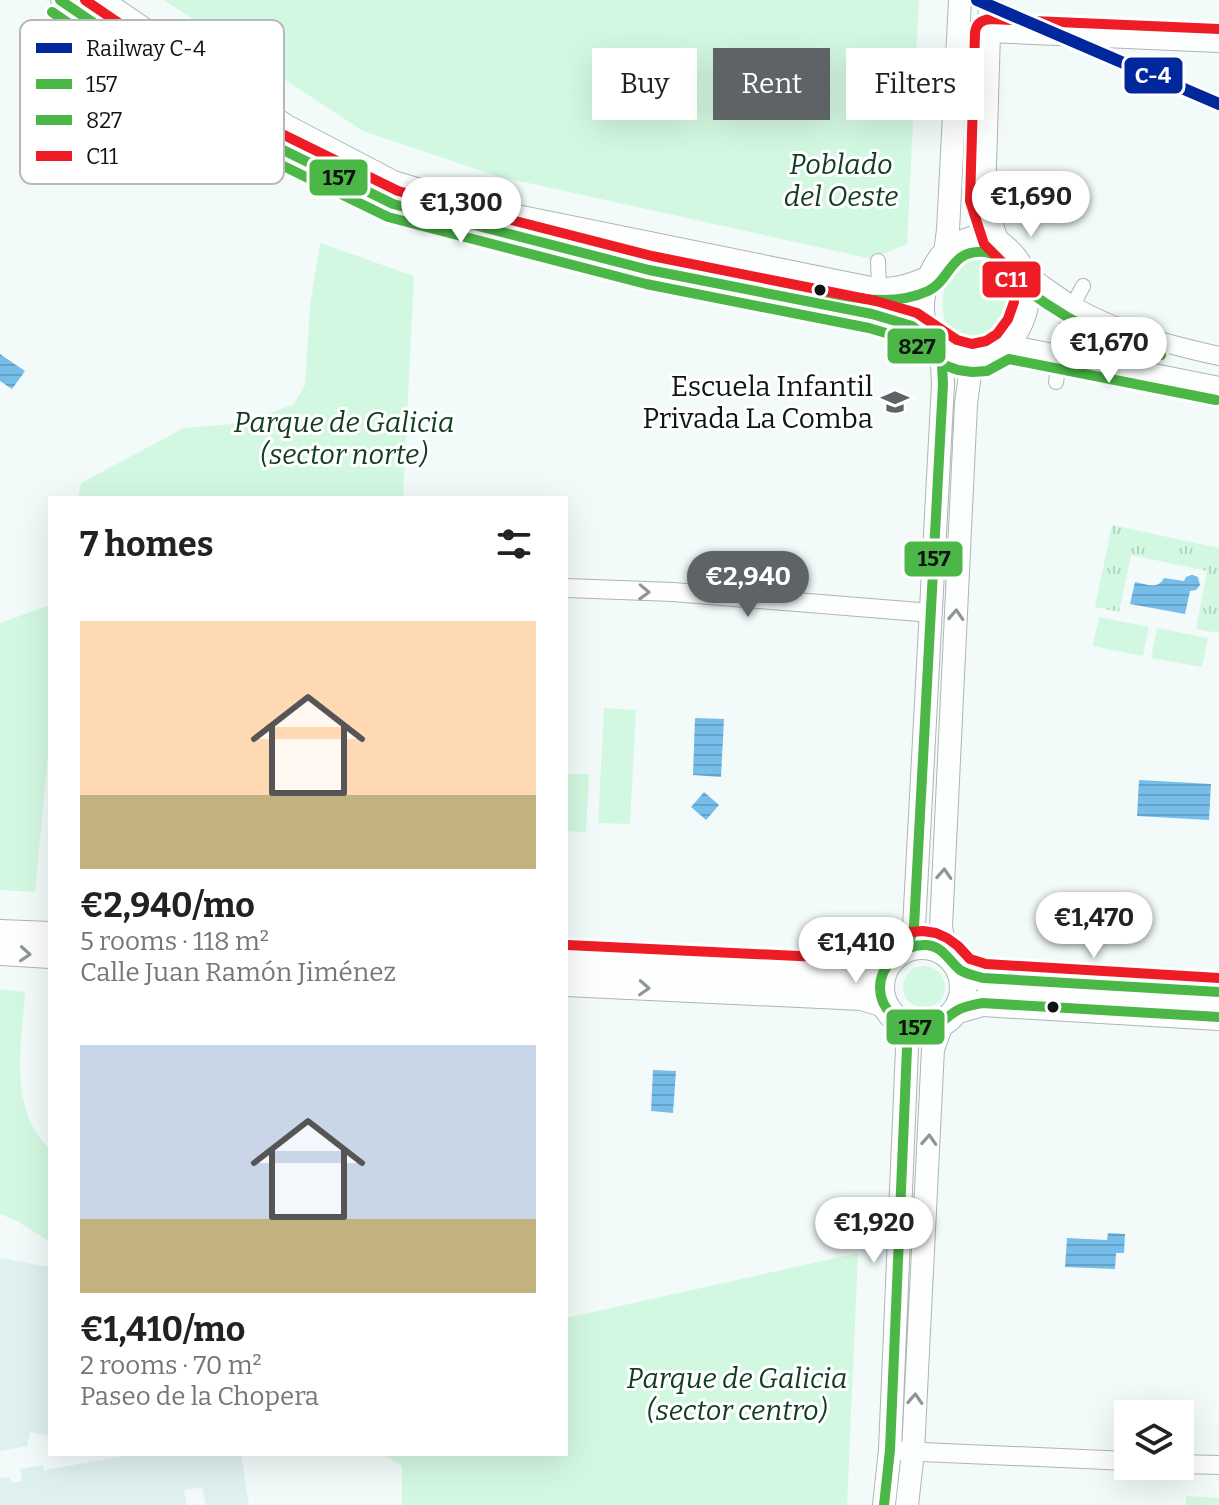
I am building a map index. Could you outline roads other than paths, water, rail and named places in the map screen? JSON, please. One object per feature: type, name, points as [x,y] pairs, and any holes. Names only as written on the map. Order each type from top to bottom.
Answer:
[{"type":"main road","points":[[0,933],[48,935]]},
{"type":"main road","points":[[893,1014],[881,992],[885,967],[907,948],[920,945],[934,946],[954,962],[983,978],[1219,992]]},
{"type":"main road","points":[[0,952],[48,955]]},
{"type":"main road","points":[[568,959],[863,973],[885,967]]},
{"type":"main road","points":[[950,1017],[964,991],[954,962]]},
{"type":"main road","points":[[568,983],[862,997],[915,1028],[929,1028],[982,1003],[1219,1017]]},
{"type":"street","points":[[60,0],[89,20]]},
{"type":"street","points":[[105,0],[134,20]]},
{"type":"street","points":[[945,253],[960,0]]},
{"type":"street","points":[[284,150],[393,204],[649,270],[872,314],[912,326],[951,353],[972,358],[991,354],[1007,344],[1021,325],[1028,292],[1025,273],[1013,253],[996,238],[984,198],[990,0]]},
{"type":"street","points":[[989,33],[1219,43]]},
{"type":"street","points":[[284,122],[394,180],[487,208],[879,288],[908,284],[927,276]]},
{"type":"street","points":[[907,948],[914,927],[943,384],[936,343],[923,313],[924,290],[927,276],[953,244],[974,237],[996,238]]},
{"type":"street","points":[[872,314],[879,288],[878,261]]},
{"type":"street","points":[[1025,273],[1072,305],[1116,327],[1219,356]]},
{"type":"street","points":[[1056,382],[1072,305],[1083,286]]},
{"type":"street","points":[[1007,344],[1219,386]]},
{"type":"street","points":[[954,962],[941,927],[966,404],[972,358]]},
{"type":"street","points":[[568,588],[673,592],[932,613]]},
{"type":"street","points":[[884,1505],[890,1450],[907,1048],[893,1014]]},
{"type":"street","points":[[907,1505],[913,1452],[933,1049],[950,1017]]},
{"type":"street","points":[[890,1450],[1114,1460]]},
{"type":"street","points":[[1194,1464],[1219,1465]]},
{"type":"water","points":[[0,354],[25,371],[12,389],[0,381]]},
{"type":"water","points":[[1192,575],[1198,577],[1200,585],[1190,591],[1185,614],[1130,604],[1135,582],[1155,585],[1164,578],[1184,581]]},
{"type":"water","points":[[695,718],[724,719],[721,777],[693,775]]},
{"type":"water","points":[[1139,780],[1211,784],[1209,820],[1137,816]]},
{"type":"water","points":[[704,792],[719,805],[706,820],[691,807]]},
{"type":"water","points":[[653,1070],[676,1071],[673,1113],[651,1111]]},
{"type":"water","points":[[1108,1233],[1125,1234],[1124,1253],[1116,1253],[1115,1269],[1065,1267],[1067,1238],[1107,1240]]},
{"type":"rail line","name":"C-4","points":[[977,0],[1219,104]]},
{"type":"place","name":"Escuela Infantil Privada La Comba","points":[[895,402]]},
{"type":"park label","name":"Poblado del Oeste","points":[[841,180]]},
{"type":"park label","name":"Parque de Galicia (sector norte)","points":[[344,438]]},
{"type":"park label","name":"Parque de Galicia (sector centro)","points":[[737,1394]]}]
